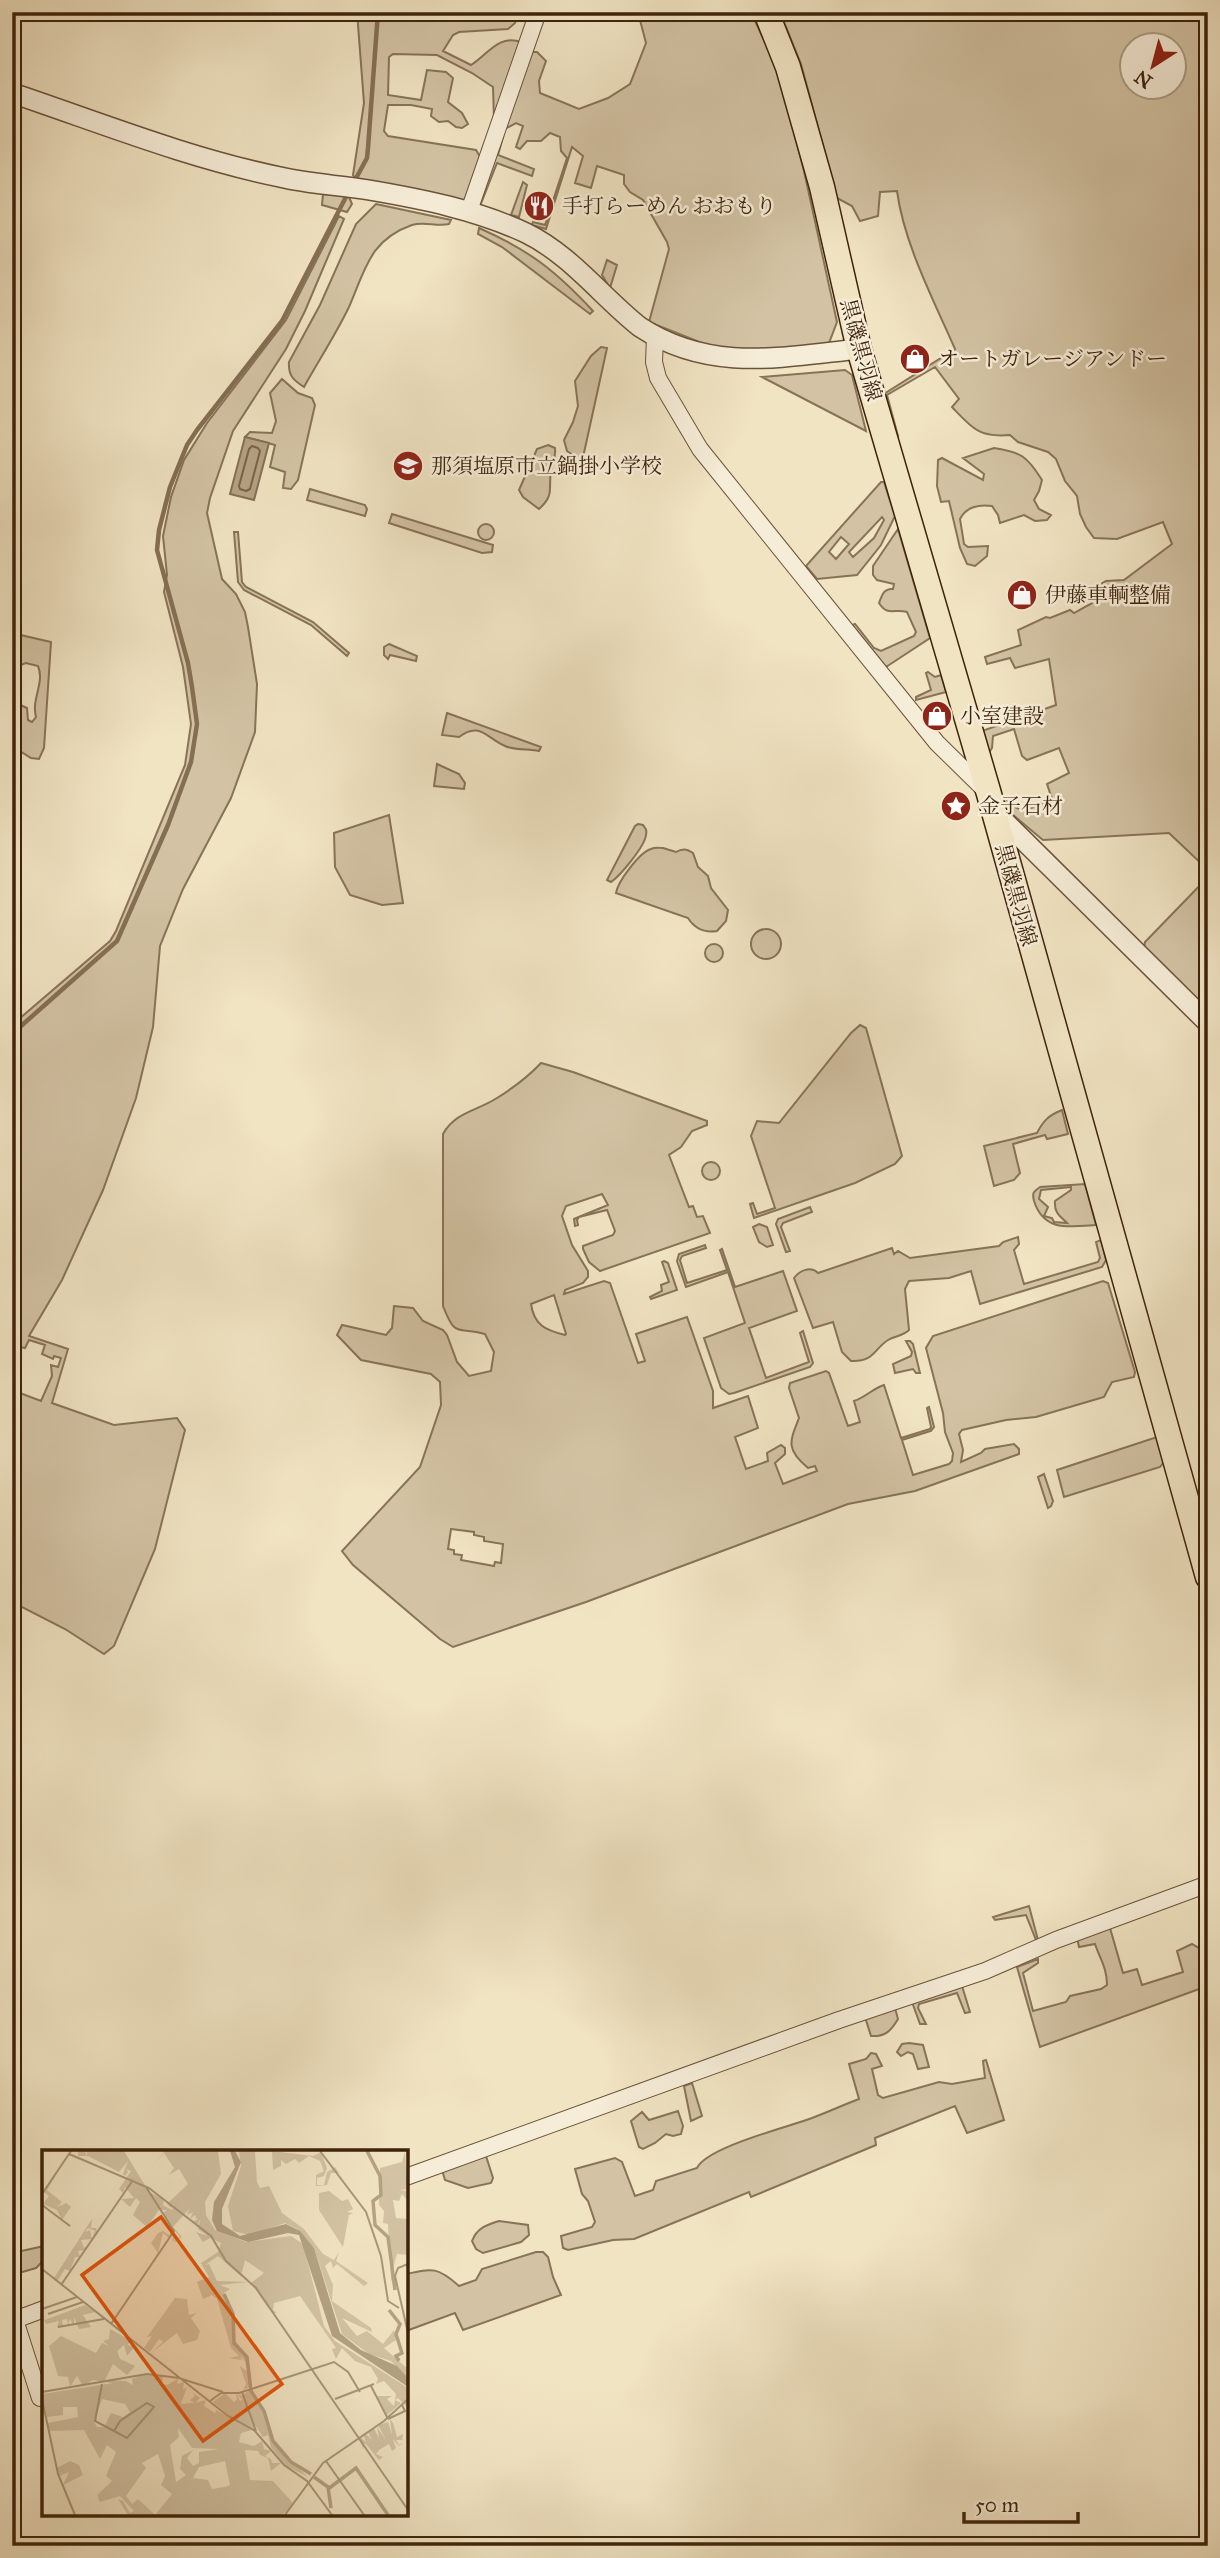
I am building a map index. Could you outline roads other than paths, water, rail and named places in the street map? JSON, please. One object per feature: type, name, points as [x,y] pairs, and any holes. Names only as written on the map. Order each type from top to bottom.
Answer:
[{"type":"main road","name":"黒磯黒羽線","points":[[766,12],[788,66],[822,187],[859,349],[991,803],[1208,1577]]},
{"type":"street","points":[[469,211],[538,12]]},
{"type":"street","points":[[12,93],[217,163],[282,178],[368,190],[469,211],[529,234],[552,249],[622,313],[655,337],[681,349],[752,360],[859,349]]},
{"type":"street","points":[[655,337],[654,362],[658,378],[700,449],[937,743],[991,803],[1208,1023]]},
{"type":"street","points":[[408,2176],[839,2020],[985,1971],[1056,1940],[1208,1884]]},
{"type":"street","points":[[40,2398],[14,2320],[42,2310]]},
{"type":"water","points":[[245,437],[269,443],[254,500],[230,494]]},
{"type":"waterway","points":[[354,182],[367,158],[378,12]]},
{"type":"waterway","points":[[12,1034],[117,941],[168,825],[191,762],[197,724],[188,663],[157,550],[170,487],[187,445],[197,430],[282,321],[348,193]]},
{"type":"place","name":"手打らーめん おおもり","points":[[539,206]]},
{"type":"place","name":"オートガレージアンドー","points":[[915,359]]},
{"type":"place","name":"那須塩原市立鍋掛小学校","points":[[408,466]]},
{"type":"place","name":"伊藤車輌整備","points":[[1022,595]]},
{"type":"place","name":"小室建設","points":[[937,716]]},
{"type":"place","name":"金子石材","points":[[956,806]]}]
